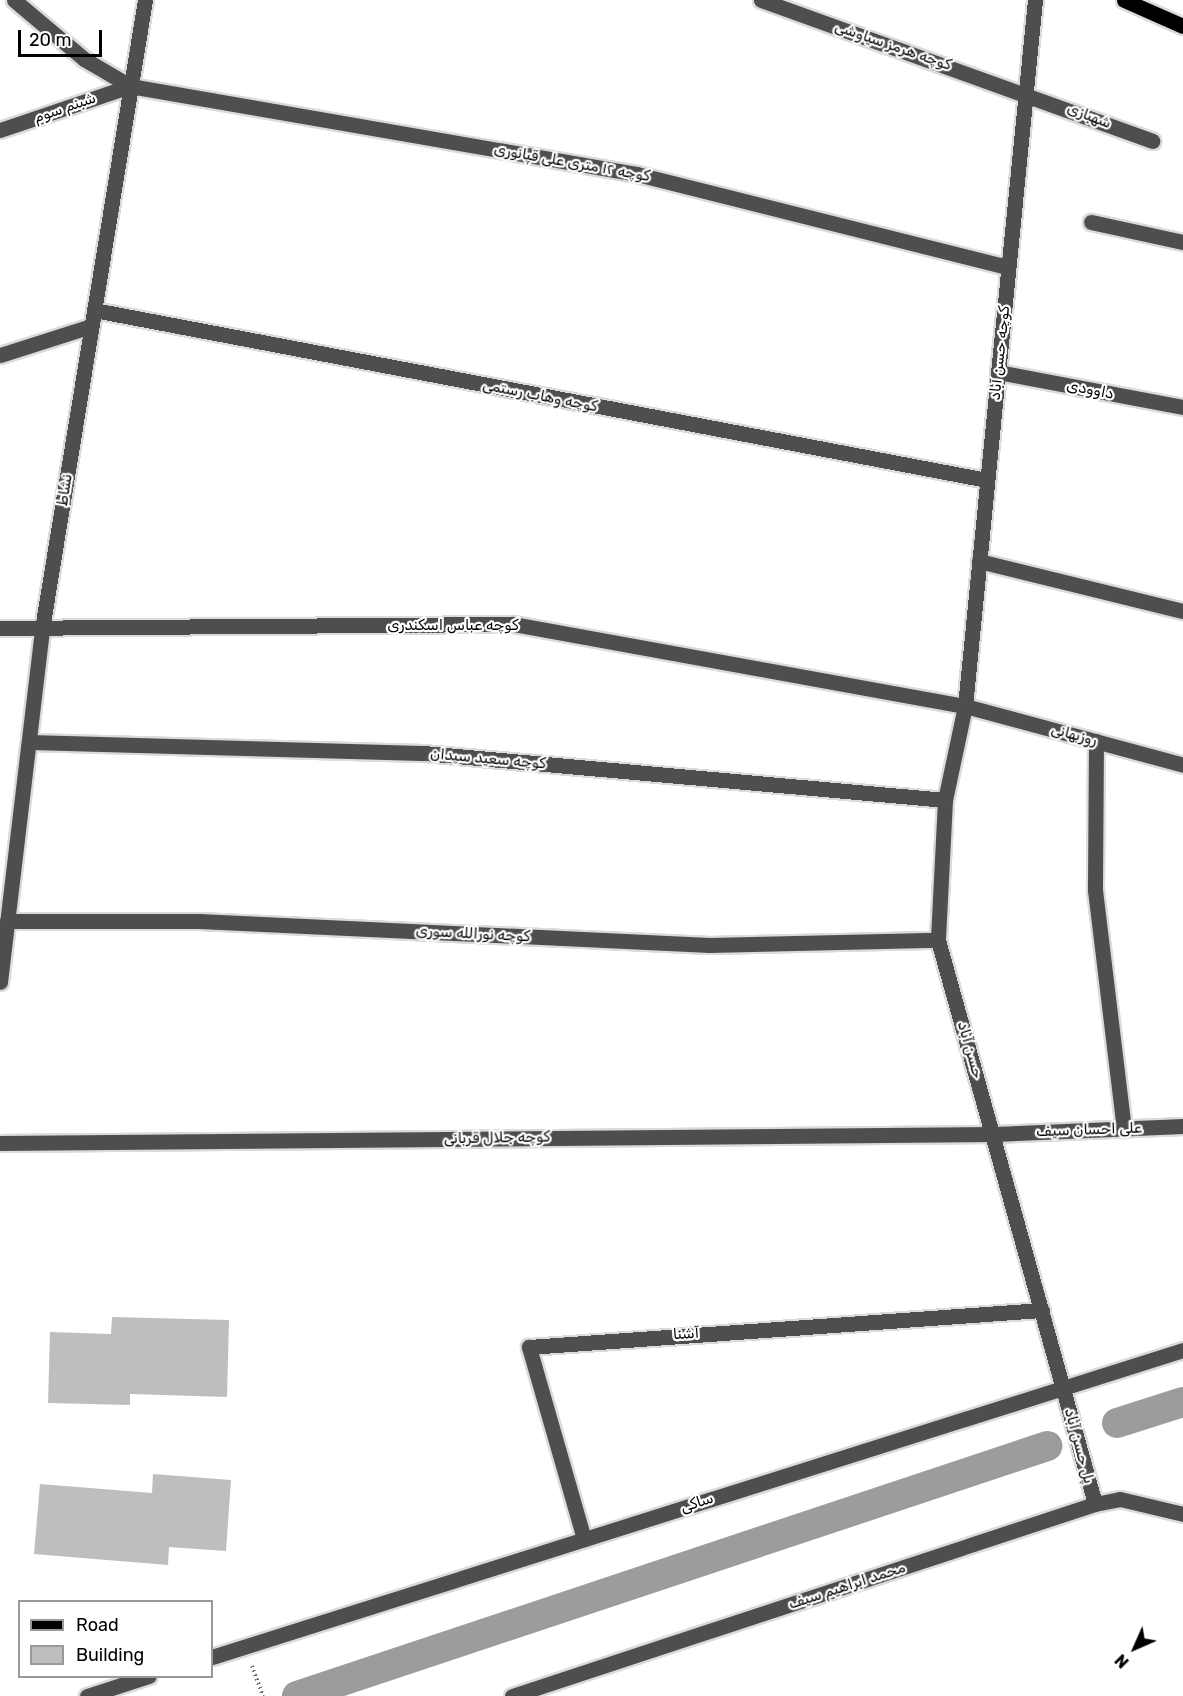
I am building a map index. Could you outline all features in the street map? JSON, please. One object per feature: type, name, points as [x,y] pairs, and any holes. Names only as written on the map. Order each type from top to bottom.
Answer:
[{"type":"main road","points":[[1124,0],[1183,26]]},
{"type":"street","points":[[14,0],[84,59],[130,86]]},
{"type":"street","name":"نشاط","points":[[0,982],[42,629],[145,0]]},
{"type":"street","name":"کوچه هرمز سیاوشی","points":[[761,0],[1026,92]]},
{"type":"street","name":"کوچه حسن آباد","points":[[965,706],[1035,0]]},
{"type":"street","name":"شبنم سوم","points":[[0,130],[130,86]]},
{"type":"street","name":"کوچه ۱۲ متری علی قپانوری","points":[[130,86],[637,174],[1008,267]]},
{"type":"street","name":"شهبازی","points":[[1026,92],[1152,141]]},
{"type":"street","points":[[1091,222],[1183,242]]},
{"type":"street","points":[[0,356],[93,318]]},
{"type":"street","name":"کوچه وهاب رستمی","points":[[93,318],[987,480]]},
{"type":"street","name":"داوودی","points":[[998,372],[1183,408]]},
{"type":"street","points":[[979,561],[1183,611]]},
{"type":"street","name":"کوچه عباس اسکندری","points":[[0,628],[513,624],[965,706]]},
{"type":"street","name":"روزبهانی","points":[[965,706],[1183,765]]},
{"type":"street","name":"حسن آباد","points":[[965,706],[945,800],[938,940],[994,1134],[1063,1388]]},
{"type":"street","points":[[1096,741],[1095,890],[1124,1129]]},
{"type":"street","name":"کوچه سعید سیدان","points":[[29,742],[423,753],[945,800]]},
{"type":"street","name":"کوچه نورالله سوری","points":[[7,921],[199,921],[709,945],[938,940]]},
{"type":"street","name":"علی احسان سیف","points":[[994,1134],[1183,1126]]},
{"type":"street","name":"کوچه جلال قربانی","points":[[0,1143],[994,1134]]},
{"type":"street","name":"آشنا","points":[[584,1539],[529,1347],[1042,1310]]},
{"type":"street","name":"ساکی","points":[[213,1657],[1183,1350]]},
{"type":"street","name":"پل حسن آباد","points":[[1063,1388],[1095,1504]]},
{"type":"street","name":"محمد ابراهیم سیف","points":[[512,1696],[1095,1504],[1120,1499],[1183,1514]]},
{"type":"street","points":[[87,1696],[146,1678]]},
{"type":"path","points":[[257,1678],[263,1696]]},
{"type":"building","points":[[112,1317],[229,1320],[227,1397],[130,1394],[130,1405],[48,1403],[50,1332],[111,1334]]},
{"type":"building","points":[[153,1474],[231,1480],[226,1551],[169,1547],[168,1565],[34,1554],[40,1484],[152,1493]]},
{"type":"waterway","points":[[1117,1423],[1183,1402]]},
{"type":"waterway","points":[[297,1696],[1047,1446]]}]
